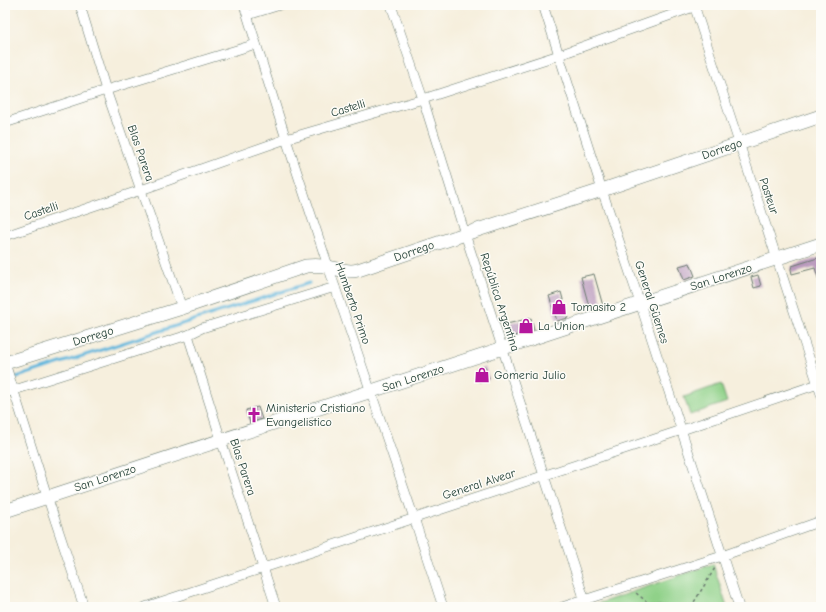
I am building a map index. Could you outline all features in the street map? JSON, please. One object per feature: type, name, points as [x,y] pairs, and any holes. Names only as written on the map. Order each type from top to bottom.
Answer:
[{"type":"street","name":"Blas Parera","points":[[80,5],[106,90],[182,308]]},
{"type":"street","name":"Humberto Primo","points":[[244,5],[334,287],[371,391],[443,607]]},
{"type":"street","points":[[248,15],[280,5]]},
{"type":"street","name":"República Argentina","points":[[391,5],[423,98],[465,234],[586,603]]},
{"type":"street","name":"General Güemes","points":[[543,5],[739,607]]},
{"type":"street","name":"Castelli","points":[[5,236],[286,139],[559,55],[696,6]]},
{"type":"street","name":"Pasteur","points":[[696,6],[739,144],[778,258],[821,394]]},
{"type":"street","points":[[5,123],[256,44]]},
{"type":"street","name":"Dorrego","points":[[5,363],[182,308],[306,266],[328,266],[353,271],[602,190],[821,116]]},
{"type":"street","name":"San Lorenzo","points":[[5,511],[821,244]]},
{"type":"street","points":[[9,392],[188,334],[202,328],[334,287]]},
{"type":"street","name":"Blas Parera","points":[[188,334],[276,607]]},
{"type":"street","points":[[5,363],[9,392],[47,496],[84,607]]},
{"type":"street","name":"General Alvear","points":[[145,607],[819,384]]},
{"type":"street","points":[[562,607],[586,603],[626,586],[722,556],[821,521]]},
{"type":"path","points":[[691,607],[722,556]]},
{"type":"path","points":[[626,586],[646,601],[649,607]]},
{"type":"green space","points":[[721,384],[727,402],[690,415],[684,397]]},
{"type":"green space","points":[[713,564],[727,607],[598,607],[597,604]]},
{"type":"building","points":[[821,257],[821,281],[819,281],[815,268],[792,274],[792,266]]},
{"type":"building","points":[[690,263],[695,276],[684,280],[679,266]]},
{"type":"building","points":[[594,274],[603,306],[590,310],[581,277]]},
{"type":"building","points":[[758,275],[761,286],[754,288],[751,277]]},
{"type":"building","name":"Tomasito 2","points":[[561,292],[568,318],[557,321],[549,296]]},
{"type":"building","points":[[531,318],[534,330],[511,337],[507,324]]},
{"type":"building","name":"Gomeria Julio","points":[[485,367],[489,379],[479,382],[475,371]]},
{"type":"building","name":"Ministerio Cristiano Evangelistico","points":[[258,407],[262,419],[250,423],[246,410]]},
{"type":"waterway","points":[[14,378],[309,283]]},
{"type":"place","name":"Tomasito 2","points":[[559,307]]},
{"type":"place","name":"La Union","points":[[526,326]]},
{"type":"place","name":"Gomeria Julio","points":[[482,375]]},
{"type":"place","name":"Ministerio Cristiano Evangelistico","points":[[254,415]]}]
